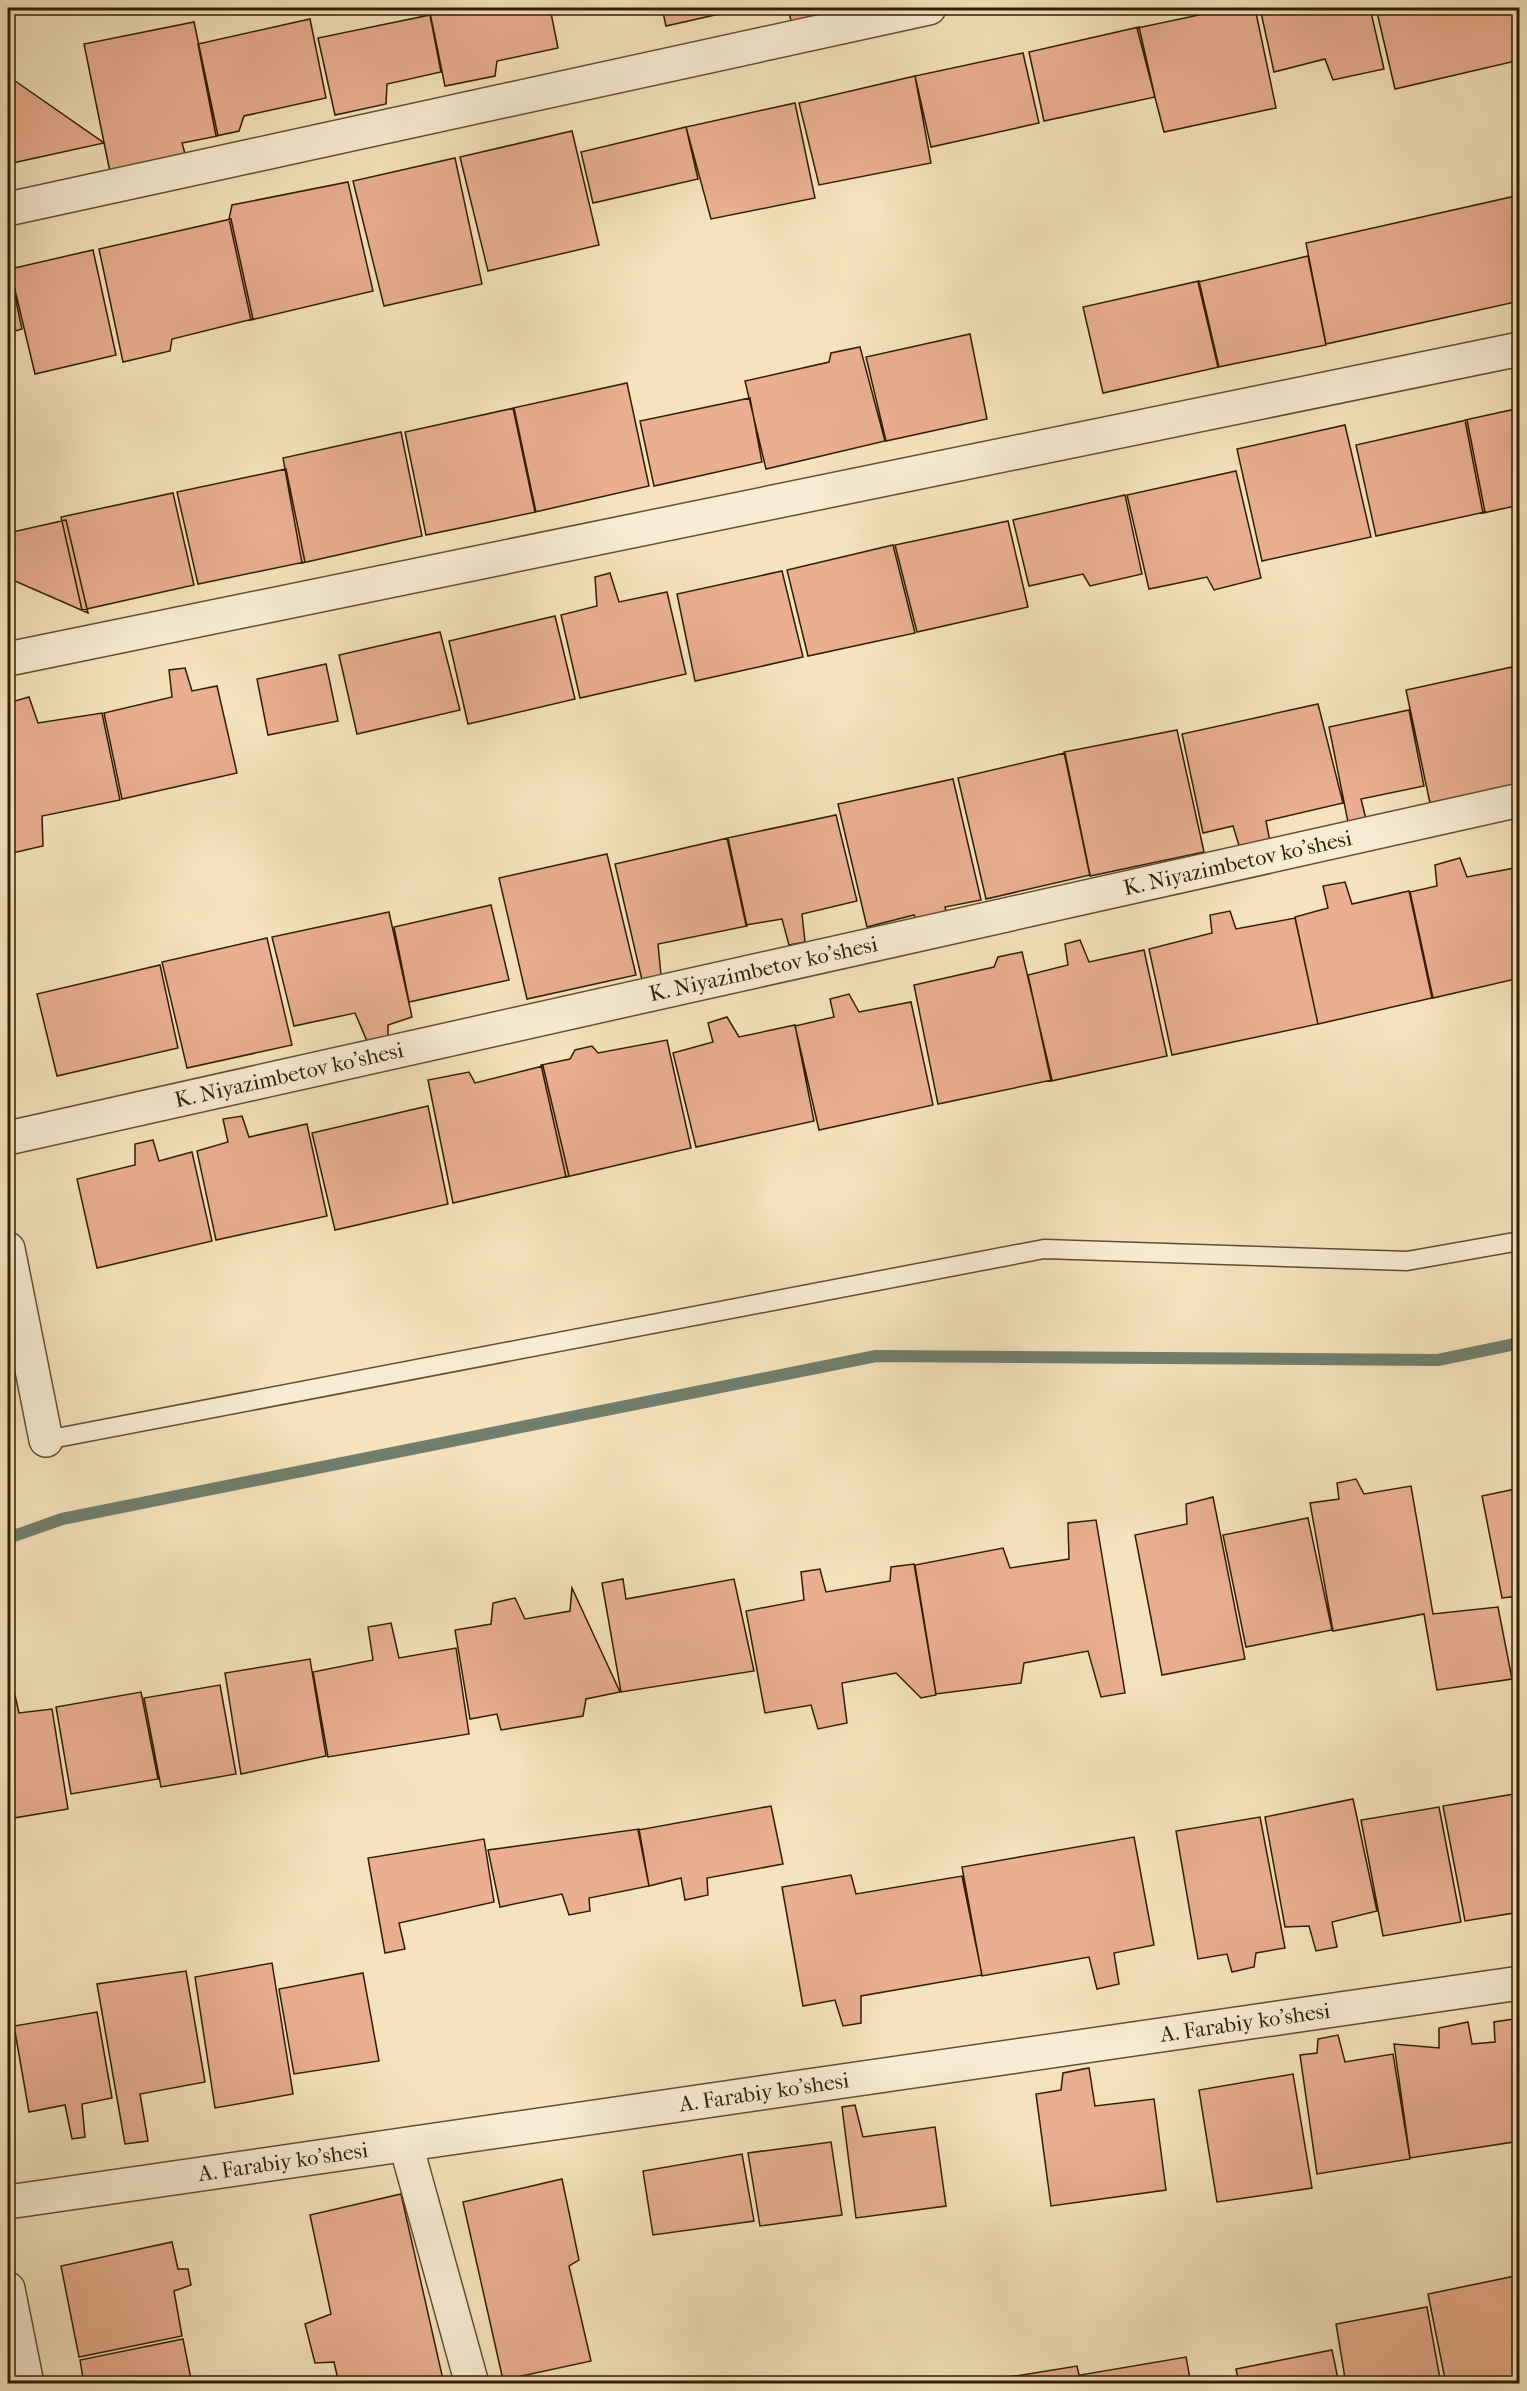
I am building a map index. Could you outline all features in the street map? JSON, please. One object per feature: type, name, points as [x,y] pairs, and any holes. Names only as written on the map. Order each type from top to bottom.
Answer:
[{"type":"street","points":[[8,209],[929,8]]},
{"type":"street","points":[[8,658],[1520,349]]},
{"type":"street","name":"K. Niyazimbetov ko'shesi","points":[[8,1138],[1520,800]]},
{"type":"street","points":[[8,1249],[46,1440]]},
{"type":"street","name":"A. Farabiy ko'shesi","points":[[8,2202],[1520,1983]]},
{"type":"street","points":[[406,2145],[472,2384]]},
{"type":"street","points":[[8,2289],[27,2384]]},
{"type":"lane","points":[[46,1440],[1044,1250],[1407,1261],[1520,1241]]},
{"type":"building","points":[[429,8],[550,8],[558,48],[497,61],[495,76],[445,86]]},
{"type":"building","points":[[662,8],[746,8],[666,26]]},
{"type":"building","points":[[788,8],[845,8],[846,12],[792,25]]},
{"type":"building","points":[[1232,8],[1255,8],[1276,108],[1164,132],[1137,28]]},
{"type":"building","points":[[1260,8],[1370,8],[1384,69],[1333,80],[1325,59],[1274,72]]},
{"type":"building","points":[[1376,8],[1512,8],[1520,44],[1520,60],[1395,89]]},
{"type":"building","points":[[430,15],[441,72],[387,84],[386,104],[335,115],[318,38]]},
{"type":"building","points":[[310,19],[326,98],[244,116],[239,131],[216,136],[198,44]]},
{"type":"building","points":[[194,22],[218,136],[182,143],[186,157],[110,172],[84,44]]},
{"type":"building","points":[[1139,27],[1155,97],[1044,121],[1029,52]]},
{"type":"building","points":[[1023,53],[1039,123],[931,147],[915,76]]},
{"type":"building","points":[[8,76],[104,143],[8,164]]},
{"type":"building","points":[[915,76],[931,163],[819,185],[799,103]]},
{"type":"building","points":[[795,103],[815,198],[711,219],[686,127]]},
{"type":"building","points":[[686,127],[698,179],[593,203],[581,152]]},
{"type":"building","points":[[572,131],[599,245],[488,271],[460,157]]},
{"type":"building","points":[[455,158],[482,284],[384,306],[353,181]]},
{"type":"building","points":[[348,182],[373,291],[251,320],[229,219],[232,205]]},
{"type":"building","points":[[1520,195],[1520,301],[1326,344],[1306,243]]},
{"type":"building","points":[[231,219],[253,319],[172,339],[170,351],[123,362],[99,249]]},
{"type":"building","points":[[93,250],[116,355],[35,374],[10,269]]},
{"type":"building","points":[[1308,256],[1326,345],[1218,367],[1198,282]]},
{"type":"building","points":[[8,269],[22,329],[8,333]]},
{"type":"building","points":[[1199,281],[1219,367],[1103,393],[1083,307]]},
{"type":"building","points":[[970,334],[987,419],[886,441],[866,357]]},
{"type":"building","points":[[860,347],[885,441],[766,469],[745,381],[829,362],[831,353]]},
{"type":"building","points":[[627,383],[649,486],[535,512],[513,408]]},
{"type":"building","points":[[750,398],[762,462],[654,486],[640,421]]},
{"type":"building","points":[[514,408],[536,512],[426,535],[405,432]]},
{"type":"building","points":[[1520,408],[1520,505],[1483,513],[1465,420]]},
{"type":"building","points":[[1467,420],[1485,512],[1376,536],[1356,445]]},
{"type":"building","points":[[1345,425],[1371,537],[1262,561],[1237,449]]},
{"type":"building","points":[[401,432],[422,536],[302,563],[283,458]]},
{"type":"building","points":[[286,469],[305,562],[198,584],[177,492]]},
{"type":"building","points":[[1236,471],[1261,578],[1214,590],[1207,577],[1149,589],[1127,495]]},
{"type":"building","points":[[173,493],[194,585],[82,610],[61,517]]},
{"type":"building","points":[[1125,495],[1142,574],[1090,586],[1083,574],[1029,586],[1013,520]]},
{"type":"building","points":[[66,520],[88,613],[8,578],[8,533]]},
{"type":"building","points":[[1008,521],[1028,607],[917,632],[895,545]]},
{"type":"building","points":[[893,545],[915,633],[808,656],[787,570]]},
{"type":"building","points":[[782,571],[803,657],[695,681],[677,594]]},
{"type":"building","points":[[610,573],[619,602],[667,592],[686,674],[580,698],[561,615],[597,606],[595,577]]},
{"type":"building","points":[[555,616],[575,699],[468,724],[449,641]]},
{"type":"building","points":[[440,632],[460,710],[357,734],[339,655]]},
{"type":"building","points":[[326,664],[338,721],[268,735],[257,679]]},
{"type":"building","points":[[1512,667],[1520,702],[1520,784],[1430,803],[1406,690]]},
{"type":"building","points":[[185,668],[192,691],[217,686],[237,773],[122,799],[104,713],[172,697],[169,670]]},
{"type":"building","points":[[29,697],[38,723],[102,713],[120,800],[42,816],[43,846],[8,854],[8,703]]},
{"type":"building","points":[[1318,704],[1343,803],[1266,821],[1271,847],[1241,852],[1233,826],[1203,833],[1182,734]]},
{"type":"building","points":[[1409,710],[1424,786],[1361,799],[1368,827],[1350,832],[1329,727]]},
{"type":"building","points":[[1177,730],[1204,852],[1090,876],[1064,752]]},
{"type":"building","points":[[1065,753],[1090,875],[986,899],[958,778]]},
{"type":"building","points":[[953,779],[981,900],[945,907],[948,920],[919,926],[914,915],[867,927],[838,804]]},
{"type":"building","points":[[836,815],[857,901],[802,914],[805,942],[789,945],[782,919],[746,925],[727,838]]},
{"type":"building","points":[[728,838],[747,926],[658,944],[661,975],[642,980],[615,864]]},
{"type":"building","points":[[607,854],[636,975],[527,999],[499,878]]},
{"type":"building","points":[[1460,858],[1467,877],[1520,867],[1520,978],[1433,998],[1410,892],[1437,886],[1435,865]]},
{"type":"building","points":[[1345,882],[1352,904],[1409,891],[1432,998],[1318,1024],[1295,917],[1328,908],[1323,886]]},
{"type":"building","points":[[491,905],[509,980],[409,1002],[394,927]]},
{"type":"building","points":[[1230,911],[1236,929],[1295,918],[1318,1024],[1172,1055],[1149,949],[1212,933],[1210,915]]},
{"type":"building","points":[[389,912],[412,1017],[388,1025],[388,1036],[367,1041],[355,1013],[294,1026],[272,937]]},
{"type":"building","points":[[267,938],[292,1045],[187,1068],[162,962]]},
{"type":"building","points":[[1080,940],[1089,962],[1144,950],[1167,1056],[1051,1081],[1028,975],[1068,965],[1065,944]]},
{"type":"building","points":[[1022,952],[1052,1080],[938,1104],[914,985],[994,967],[998,957]]},
{"type":"building","points":[[160,965],[178,1048],[57,1076],[37,994]]},
{"type":"building","points":[[849,994],[859,1012],[911,1002],[933,1105],[819,1130],[795,1026],[834,1017],[830,999]]},
{"type":"building","points":[[727,1017],[739,1037],[795,1025],[814,1121],[696,1147],[673,1053],[713,1042],[708,1023]]},
{"type":"building","points":[[667,1040],[691,1148],[566,1177],[541,1065],[570,1059],[575,1050],[592,1046],[598,1053]]},
{"type":"building","points":[[543,1066],[569,1176],[453,1203],[428,1080],[469,1072],[475,1083]]},
{"type":"building","points":[[428,1106],[448,1204],[335,1230],[312,1133]]},
{"type":"building","points":[[242,1116],[249,1137],[307,1124],[327,1216],[216,1240],[197,1151],[228,1142],[223,1119]]},
{"type":"building","points":[[153,1140],[159,1161],[192,1152],[212,1241],[97,1268],[77,1179],[135,1165],[135,1144]]},
{"type":"building","points":[[1356,1479],[1364,1494],[1411,1486],[1433,1614],[1498,1607],[1512,1679],[1437,1690],[1424,1614],[1333,1631],[1310,1503],[1339,1499],[1337,1483]]},
{"type":"building","points":[[1520,1488],[1520,1596],[1502,1598],[1482,1496]]},
{"type":"building","points":[[1213,1497],[1245,1659],[1162,1675],[1135,1535],[1187,1524],[1186,1504]]},
{"type":"building","points":[[1308,1518],[1332,1630],[1246,1647],[1223,1535]]},
{"type":"building","points":[[1096,1520],[1125,1693],[1101,1697],[1088,1651],[1024,1663],[1021,1683],[936,1694],[915,1565],[1003,1548],[1010,1568],[1069,1559],[1068,1523]]},
{"type":"building","points":[[914,1564],[936,1695],[921,1698],[896,1673],[842,1683],[847,1723],[818,1729],[811,1705],[765,1713],[746,1611],[804,1600],[801,1572],[820,1569],[826,1592],[890,1581],[891,1567]]},
{"type":"building","points":[[623,1579],[626,1599],[734,1579],[754,1671],[621,1692],[602,1583]]},
{"type":"building","points":[[572,1588],[620,1692],[586,1699],[583,1716],[501,1730],[497,1714],[470,1719],[455,1630],[491,1624],[493,1603],[515,1598],[525,1619],[570,1611]]},
{"type":"building","points":[[391,1623],[399,1658],[456,1648],[469,1734],[328,1757],[313,1672],[373,1660],[368,1627]]},
{"type":"building","points":[[310,1659],[326,1756],[241,1774],[225,1673]]},
{"type":"building","points":[[220,1685],[236,1774],[161,1787],[144,1698]]},
{"type":"building","points":[[13,1687],[19,1713],[52,1709],[68,1809],[8,1819],[8,1688]]},
{"type":"building","points":[[141,1692],[158,1779],[71,1794],[56,1707]]},
{"type":"building","points":[[1520,1793],[1520,1912],[1465,1921],[1443,1806]]},
{"type":"building","points":[[1353,1799],[1377,1911],[1332,1922],[1337,1947],[1316,1951],[1309,1926],[1285,1927],[1265,1817]]},
{"type":"building","points":[[771,1806],[783,1864],[707,1878],[708,1895],[685,1900],[681,1878],[649,1886],[638,1830]]},
{"type":"building","points":[[1439,1807],[1461,1922],[1383,1936],[1361,1820]]},
{"type":"building","points":[[1260,1817],[1285,1948],[1256,1953],[1254,1967],[1232,1972],[1227,1954],[1198,1959],[1176,1831]]},
{"type":"building","points":[[639,1829],[649,1886],[589,1898],[590,1911],[569,1915],[562,1894],[500,1907],[488,1850]]},
{"type":"building","points":[[1134,1837],[1154,1945],[1114,1953],[1119,1984],[1097,1989],[1089,1957],[982,1976],[962,1867]]},
{"type":"building","points":[[484,1839],[494,1902],[399,1923],[405,1949],[385,1953],[368,1858]]},
{"type":"building","points":[[851,1875],[856,1894],[962,1876],[982,1975],[861,1996],[861,2023],[843,2026],[835,2000],[803,2006],[782,1887]]},
{"type":"building","points":[[272,1963],[293,2094],[215,2108],[195,1977]]},
{"type":"building","points":[[186,1971],[205,2082],[140,2094],[148,2141],[125,2144],[97,1984]]},
{"type":"building","points":[[363,1973],[379,2061],[294,2074],[279,1989]]},
{"type":"building","points":[[97,2012],[112,2098],[82,2104],[85,2137],[72,2139],[65,2105],[29,2112],[14,2026]]},
{"type":"building","points":[[1520,2018],[1520,2141],[1410,2158],[1394,2044],[1439,2048],[1439,2028],[1468,2022],[1472,2044],[1495,2042],[1494,2022]]},
{"type":"building","points":[[1338,2035],[1345,2062],[1393,2054],[1410,2159],[1317,2174],[1300,2055],[1317,2053],[1318,2039]]},
{"type":"building","points":[[1089,2068],[1095,2106],[1154,2099],[1166,2190],[1051,2206],[1036,2094],[1061,2090],[1063,2073]]},
{"type":"building","points":[[1293,2074],[1312,2188],[1217,2202],[1199,2090]]},
{"type":"building","points":[[855,2105],[863,2137],[935,2127],[946,2206],[856,2218],[842,2107]]},
{"type":"building","points":[[831,2142],[842,2215],[760,2226],[748,2153]]},
{"type":"building","points":[[742,2154],[754,2221],[653,2235],[643,2171]]},
{"type":"building","points":[[562,2179],[579,2260],[569,2266],[591,2361],[503,2380],[463,2202]]},
{"type":"building","points":[[401,2194],[444,2384],[339,2384],[334,2362],[315,2363],[305,2324],[331,2314],[310,2215]]},
{"type":"building","points":[[172,2242],[178,2269],[188,2269],[191,2285],[174,2291],[182,2336],[79,2357],[61,2266]]},
{"type":"building","points":[[1520,2275],[1520,2384],[1446,2384],[1428,2294]]},
{"type":"building","points":[[1427,2307],[1441,2384],[1346,2384],[1336,2324]]},
{"type":"building","points":[[183,2339],[192,2384],[84,2384],[80,2360]]},
{"type":"building","points":[[1332,2350],[1339,2384],[1239,2384],[1236,2369]]},
{"type":"building","points":[[1186,2357],[1191,2384],[1081,2384],[1080,2375]]},
{"type":"building","points":[[1077,2366],[1081,2384],[985,2384],[985,2381]]},
{"type":"waterway","points":[[8,1538],[62,1519],[876,1356],[1438,1360],[1520,1343]]}]
